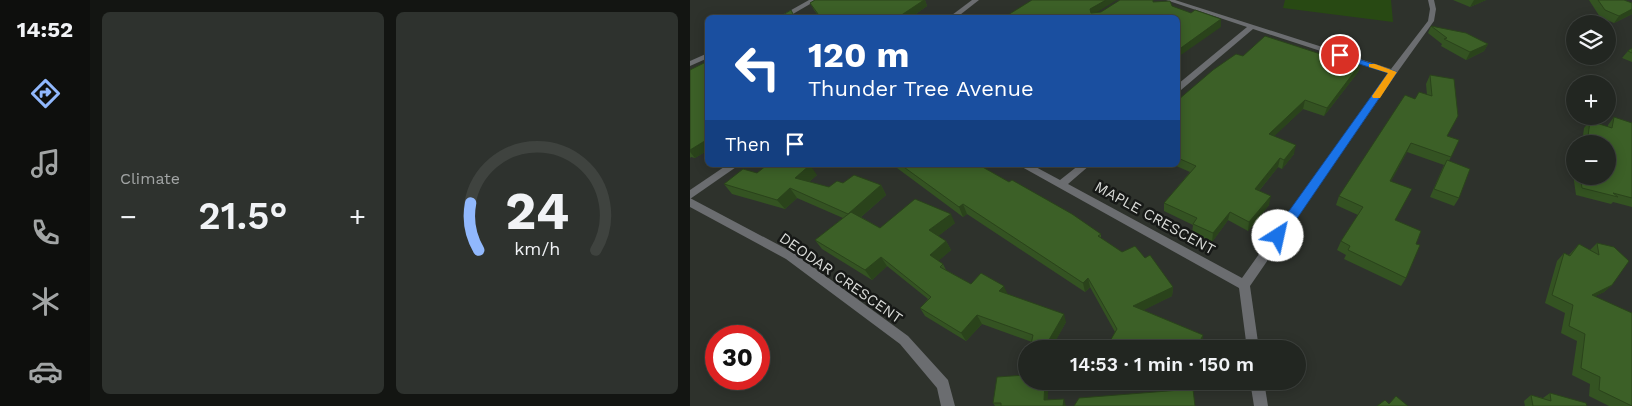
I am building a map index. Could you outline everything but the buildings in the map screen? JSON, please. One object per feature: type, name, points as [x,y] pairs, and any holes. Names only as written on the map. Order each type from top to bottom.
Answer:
[{"type":"street","points":[[786,15],[814,0]]},
{"type":"street","points":[[954,15],[976,0]]},
{"type":"street","points":[[1169,0],[1393,72]]},
{"type":"street","points":[[1252,340],[1244,285],[1393,72],[1431,21],[1433,10],[1431,0]]},
{"type":"street","points":[[1180,86],[1251,27]]},
{"type":"street","points":[[690,64],[705,56]]},
{"type":"street","points":[[690,195],[731,167]]},
{"type":"street","name":"MAPLE CRESCENT","points":[[1029,167],[1244,285]]},
{"type":"street","points":[[1062,184],[1083,167]]},
{"type":"street","name":"DEODAR CRESCENT","points":[[690,202],[790,256],[904,340],[943,385],[948,406]]},
{"type":"street","points":[[1259,390],[1261,406]]},
{"type":"green space","points":[[1285,0],[1391,0],[1393,22],[1283,8]]},
{"type":"slow traffic","points":[[1372,66],[1393,72],[1376,96]]},
{"type":"route","points":[[1278,236],[1393,72],[1340,55]]}]
